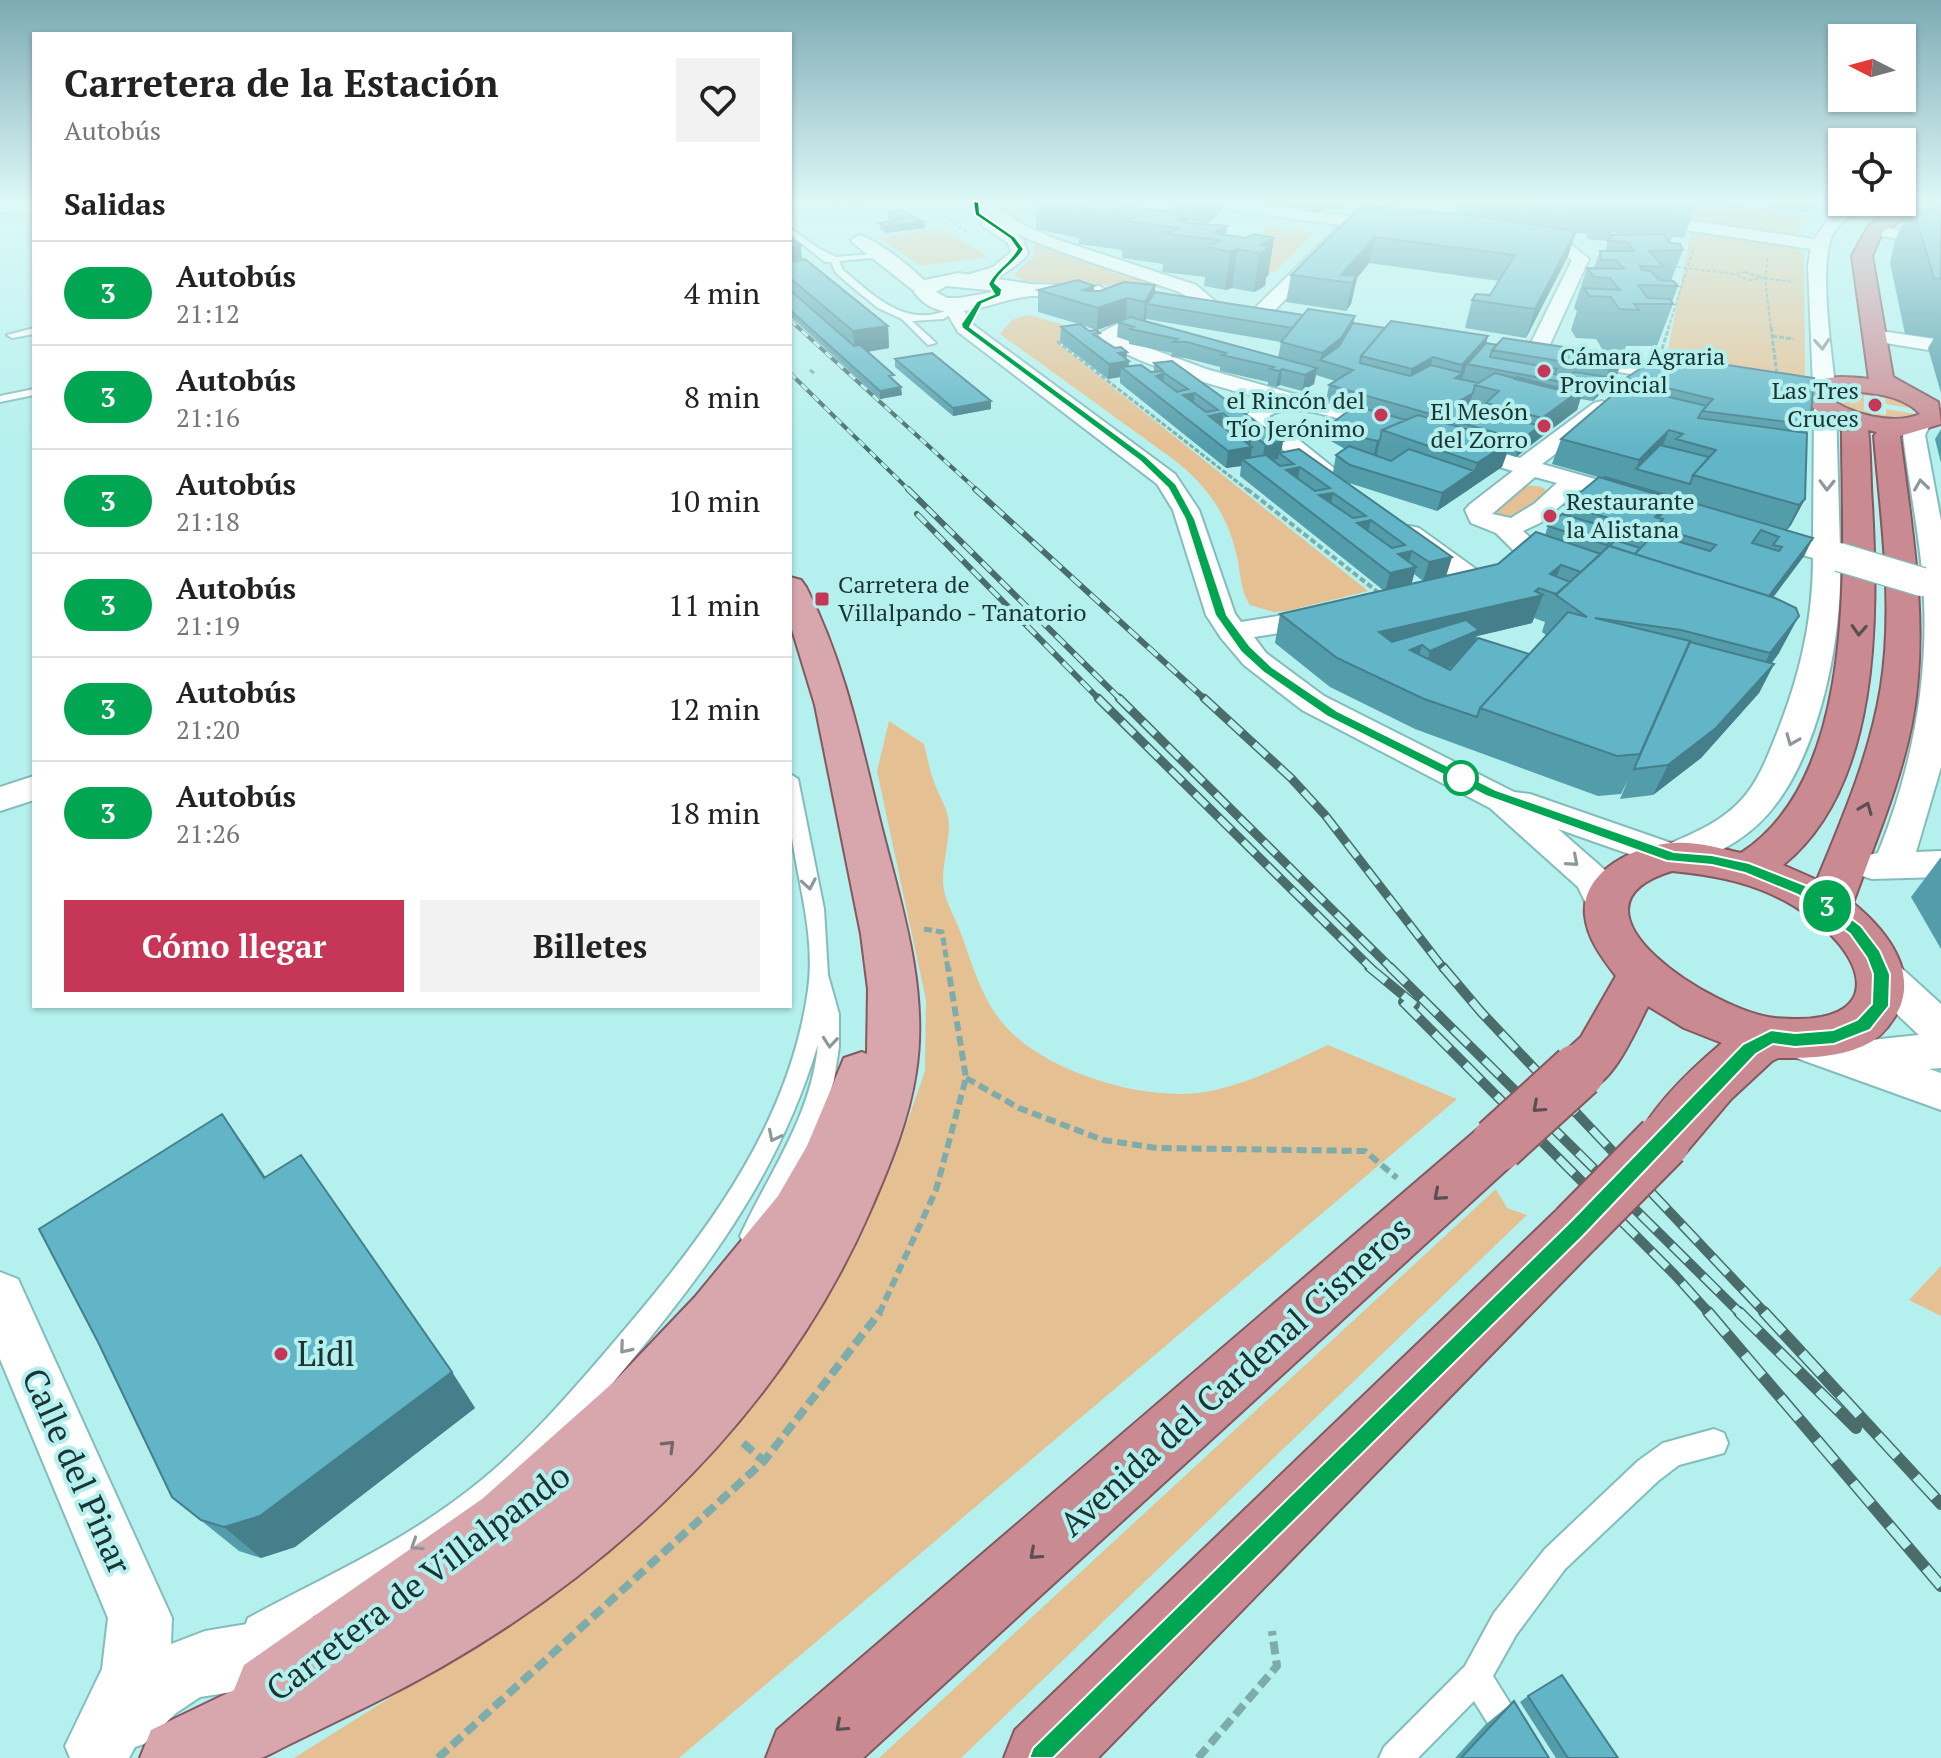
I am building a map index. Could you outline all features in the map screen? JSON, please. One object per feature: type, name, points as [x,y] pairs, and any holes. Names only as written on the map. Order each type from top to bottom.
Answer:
[{"type":"highway","points":[[1866,284],[1881,380],[1919,414]]},
{"type":"highway","points":[[1832,393],[1919,414]]},
{"type":"highway","points":[[1832,393],[1919,414]]},
{"type":"highway","points":[[1749,868],[1784,844],[1805,814],[1834,751],[1851,692],[1859,640],[1861,589],[1855,431],[1832,393]]},
{"type":"highway","points":[[1834,891],[1881,767],[1899,688],[1903,639],[1902,593],[1887,436],[1919,414]]},
{"type":"highway","points":[[1672,857],[1712,860],[1749,868],[1804,891],[1834,891],[1874,956],[1881,974],[1880,1006],[1863,1025],[1834,1037],[1783,1038],[1722,1024],[1677,1002],[1641,974],[1618,946],[1607,919],[1609,895],[1623,876],[1646,864],[1672,857]]},
{"type":"highway","name":"Avenida del Cardenal Cisneros","points":[[805,1758],[1578,1071],[1599,1051],[1641,974]]},
{"type":"highway","points":[[1043,1758],[1576,1229],[1663,1141],[1733,1063],[1749,1049],[1783,1038]]},
{"type":"main road","name":"Carretera de Villalpando","points":[[180,1757],[393,1655],[474,1608],[574,1537],[683,1432],[757,1345],[794,1293],[831,1230],[860,1171],[880,1114],[890,1074],[894,1038],[883,941],[871,873],[819,659],[792,592]]},
{"type":"main road","name":"Carretera de Villalpando","points":[[180,1757],[507,1524],[595,1415],[717,1318],[798,1214],[844,1126],[862,1073],[878,1002],[883,941]]},
{"type":"street","points":[[918,284],[927,297],[955,314],[1143,459],[1173,487],[1190,519],[1214,598],[1231,632],[1267,670],[1313,703],[1396,748],[1491,793],[1672,857],[1704,845],[1738,822],[1759,802],[1776,774],[1805,705],[1820,652],[1833,556],[1832,393],[1819,284]]},
{"type":"street","points":[[924,290],[933,284]]},
{"type":"street","points":[[972,284],[1030,290],[1124,293],[1293,315]]},
{"type":"street","points":[[1176,284],[1224,304]]},
{"type":"street","points":[[1264,310],[1291,284]]},
{"type":"street","points":[[1536,353],[1569,284]]},
{"type":"street","points":[[955,314],[988,286]]},
{"type":"street","points":[[1190,340],[1135,326],[1125,326],[1108,334],[1115,342],[1199,373],[1665,507]]},
{"type":"street","points":[[1874,336],[1941,346]]},
{"type":"street","points":[[1508,349],[1723,382]]},
{"type":"street","points":[[1575,480],[1524,524],[1506,528],[1484,522],[1477,515],[1478,510],[1529,467],[1650,370]]},
{"type":"street","points":[[1783,388],[1832,393]]},
{"type":"street","points":[[1308,405],[1294,402],[1273,405],[1262,408],[1256,417],[1364,499]]},
{"type":"street","points":[[1893,863],[1914,809],[1932,738],[1940,676],[1933,585],[1914,435],[1919,414]]},
{"type":"street","points":[[1389,518],[1477,583],[1415,597]]},
{"type":"street","points":[[1506,528],[1512,537],[1530,549],[1588,569]]},
{"type":"street","points":[[1739,528],[1933,585]]},
{"type":"street","points":[[1231,632],[1293,624],[1352,611]]},
{"type":"street","points":[[0,800],[32,788]]},
{"type":"street","points":[[1491,793],[1593,880],[1608,910]]},
{"type":"street","points":[[1834,891],[1854,870],[1893,863],[1941,864]]},
{"type":"street","points":[[1881,974],[1941,1030]]},
{"type":"street","points":[[1783,1038],[1849,1058],[1941,1092]]},
{"type":"street","points":[[1849,1058],[1941,1051]]},
{"type":"street","name":"Calle del Pinar","points":[[0,1296],[140,1618],[140,1648],[127,1691],[94,1752]]},
{"type":"street","name":"Calle del Pinar","points":[[134,1603],[163,1639],[185,1655],[205,1663]]},
{"type":"street","name":"Calle del Pinar","points":[[94,1752],[149,1692],[175,1674],[205,1663],[289,1652],[361,1627]]},
{"type":"lane","points":[[856,284],[896,316],[906,320],[931,343]]},
{"type":"lane","points":[[906,320],[955,314]]},
{"type":"lane","points":[[12,335],[32,331]]},
{"type":"lane","points":[[0,399],[32,392]]},
{"type":"lane","points":[[717,1318],[746,1249],[798,1146],[825,1075],[831,1048],[831,1019],[819,965],[815,919],[792,790]]},
{"type":"lane","points":[[205,1663],[272,1621],[375,1569],[442,1528],[595,1415],[683,1276],[718,1229],[769,1145],[803,1066],[814,1015],[819,965]]},
{"type":"lane","points":[[323,1689],[503,1559],[579,1496],[603,1465],[595,1415]]},
{"type":"lane","points":[[1395,1758],[1476,1677],[1505,1624],[1555,1559],[1648,1471],[1673,1453],[1714,1443]]},
{"type":"lane","points":[[1476,1677],[1528,1758]]},
{"type":"path","points":[[1650,370],[1659,358],[1683,284]]},
{"type":"path","points":[[1765,284],[1783,388]]},
{"type":"path","points":[[1772,336],[1799,340]]},
{"type":"path","points":[[1111,338],[1058,342],[1379,593]]},
{"type":"path","points":[[810,370],[815,374]]},
{"type":"path","points":[[966,1078],[1019,1108],[1103,1140],[1157,1148],[1365,1151],[1429,1205]]},
{"type":"path","points":[[747,1446],[764,1461]]},
{"type":"path","points":[[1198,1758],[1277,1666],[1272,1631]]},
{"type":"shaded area","points":[[1081,284],[1161,284],[1176,289]]},
{"type":"shaded area","points":[[1681,284],[1804,284],[1805,375],[1782,378],[1666,360]]},
{"type":"shaded area","points":[[1029,315],[1088,332],[1082,337],[1056,342],[1368,591],[1287,611],[1274,612],[1250,605],[1228,528],[1206,490],[1173,459],[1000,334],[1012,320]]},
{"type":"shaded area","points":[[1864,390],[1903,400],[1916,409],[1886,404],[1885,398],[1864,395],[1864,411],[1886,415],[1886,409],[1916,414],[1896,420],[1873,418],[1840,405],[1831,396],[1838,392]]},
{"type":"shaded area","points":[[1523,485],[1542,487],[1550,494],[1519,520],[1489,515]]},
{"type":"shaded area","points":[[889,721],[924,744],[948,819],[943,875],[945,896],[991,1006],[1007,1028],[1026,1045],[1049,1060],[1104,1082],[1134,1089],[1190,1094],[1244,1082],[1328,1045],[1457,1099],[679,1758],[294,1758],[522,1615],[791,1347],[859,1240],[895,1157],[925,1071],[926,1000],[877,771]]},
{"type":"shaded area","points":[[1496,1189],[1507,1208],[1527,1215],[961,1758],[879,1758]]},
{"type":"shaded area","points":[[1941,1266],[1941,1316],[1909,1300]]},
{"type":"building","points":[[797,284],[836,284],[888,326],[853,331]]},
{"type":"building","points":[[1062,284],[1094,286],[1083,290],[1089,291],[1100,291],[1119,284],[1155,285],[1145,302],[1127,298],[1098,308],[1038,290]]},
{"type":"building","points":[[1497,284],[1548,284],[1535,309],[1472,300],[1476,294],[1490,295]]},
{"type":"building","points":[[1615,284],[1678,286],[1638,285],[1648,298],[1670,299],[1673,304],[1634,304],[1639,310],[1619,309],[1611,297],[1589,296],[1584,288],[1620,290]]},
{"type":"building","points":[[792,292],[854,346],[860,345],[894,375],[889,376],[901,387],[880,391],[792,312]]},
{"type":"building","points":[[1155,292],[1303,315],[1292,328],[1147,304]]},
{"type":"building","points":[[1308,309],[1355,316],[1341,338],[1322,353],[1281,342]]},
{"type":"building","points":[[1130,317],[1317,368],[1305,375],[1270,369],[1274,367],[1222,355],[1226,353],[1187,342],[1173,342],[1178,339],[1130,329],[1134,327],[1118,322]]},
{"type":"building","points":[[1391,321],[1488,336],[1462,365],[1433,357],[1412,369],[1361,356]]},
{"type":"building","points":[[1353,323],[1385,328],[1361,356],[1360,363],[1410,376],[1431,365],[1463,373],[1455,378],[1478,383],[1473,393],[1456,403],[1540,426],[1521,440],[1329,385],[1353,370],[1320,360],[1339,346]]},
{"type":"building","points":[[1080,324],[1089,331],[1096,330],[1100,333],[1093,334],[1115,348],[1121,347],[1127,352],[1118,353],[1129,361],[1109,364],[1061,327]]},
{"type":"building","points":[[1503,338],[1624,356],[1609,369],[1492,350]]},
{"type":"building","points":[[1486,343],[1497,345],[1490,357],[1557,369],[1554,374],[1568,377],[1575,372],[1606,377],[1599,385],[1556,381],[1467,364]]},
{"type":"building","points":[[932,353],[991,401],[953,408],[895,359]]},
{"type":"building","points":[[1661,355],[1814,378],[1810,425],[1702,411],[1713,399],[1626,378]]},
{"type":"building","points":[[1172,361],[1283,441],[1265,444],[1252,435],[1240,438],[1252,447],[1228,451],[1121,367],[1141,365],[1151,372],[1163,371],[1154,363]],"holes":[[[1164,373],[1188,389],[1177,392],[1156,376]],[[1195,393],[1218,410],[1206,412],[1183,395]],[[1223,413],[1246,432],[1232,434],[1209,416]]]},
{"type":"building","points":[[1495,373],[1575,394],[1542,418],[1486,403],[1499,391],[1475,385]]},
{"type":"building","points":[[1515,379],[1582,394],[1572,402],[1575,394]]},
{"type":"building","points":[[1623,386],[1707,406],[1698,418],[1807,433],[1805,499],[1799,505],[1693,475],[1716,450],[1676,439],[1683,434],[1669,430],[1639,460],[1561,439]]},
{"type":"building","points":[[1355,406],[1406,420],[1382,430],[1377,441],[1356,436],[1332,423]]},
{"type":"building","points":[[1418,415],[1510,442],[1477,463],[1382,430]]},
{"type":"building","points":[[1660,445],[1709,457],[1693,475],[1690,484],[1636,469]]},
{"type":"building","points":[[1349,446],[1391,461],[1409,449],[1474,471],[1442,493],[1350,465],[1336,455]]},
{"type":"building","points":[[1299,449],[1452,557],[1429,562],[1412,551],[1398,554],[1416,567],[1390,573],[1242,459],[1266,455],[1280,466],[1294,464],[1279,453]],"holes":[[[1300,467],[1330,488],[1315,491],[1286,470]],[[1333,493],[1366,516],[1353,518],[1319,495]],[[1371,520],[1405,545],[1392,548],[1357,523]]]},
{"type":"building","points":[[1599,477],[1672,499],[1655,517],[1663,519],[1652,531],[1565,505]]},
{"type":"building","points":[[1604,478],[1813,538],[1769,596],[1635,554],[1654,534],[1710,551],[1716,545],[1659,528],[1663,519],[1658,518],[1672,499]],"holes":[[[1761,530],[1779,537],[1773,545],[1782,547],[1779,551],[1752,543]]]},
{"type":"building","points":[[1562,514],[1606,527],[1600,533],[1613,538],[1607,545],[1548,526]]},
{"type":"building","points":[[1536,532],[1601,554],[1581,572],[1561,565],[1550,574],[1570,582],[1556,594],[1539,588],[1535,591],[1543,595],[1379,632],[1392,642],[1466,620],[1479,630],[1430,651],[1422,645],[1410,650],[1450,670],[1478,638],[1529,654],[1480,708],[1477,717],[1424,699],[1337,658],[1280,614],[1498,564]]},
{"type":"building","points":[[1615,540],[1640,548],[1635,554],[1610,546]]},
{"type":"building","points":[[1609,546],[1775,598],[1796,608],[1799,616],[1770,653],[1681,630],[1595,618],[1690,641],[1640,754],[1617,756],[1480,708],[1568,612],[1587,617],[1556,595]]},
{"type":"building","points":[[1690,642],[1774,664],[1716,728],[1668,765],[1634,769]]},
{"type":"building","name":"Lidl","points":[[222,1114],[264,1178],[301,1155],[452,1372],[260,1516],[224,1527],[201,1520],[172,1497],[98,1342],[39,1229]]},
{"type":"building","points":[[1562,1675],[1618,1758],[1568,1758],[1528,1696]]},
{"type":"building","points":[[1514,1701],[1549,1758],[1461,1758]]},
{"type":"railway","points":[[792,322],[978,491]]},
{"type":"railway","points":[[792,375],[910,491]]},
{"type":"railway","points":[[908,489],[1121,700]]},
{"type":"railway","points":[[975,489],[1206,700]]},
{"type":"railway","points":[[917,514],[1099,699]]},
{"type":"railway","points":[[1119,698],[1392,969]]},
{"type":"railway","points":[[1204,698],[1291,778],[1325,815],[1444,969]]},
{"type":"railway","points":[[1099,699],[1372,969]]},
{"type":"railway","points":[[1369,967],[1415,1005]]},
{"type":"railway","points":[[1390,967],[1741,1314]]},
{"type":"railway","points":[[1443,967],[1481,1012],[1766,1314]]},
{"type":"railway","points":[[1403,1002],[1675,1275],[1710,1314]]},
{"type":"railway","points":[[1708,1312],[1941,1586]]},
{"type":"railway","points":[[1739,1312],[1856,1428]]},
{"type":"railway","points":[[1764,1312],[1941,1504]]},
{"type":"bus line","name":"3","points":[[991,284],[998,289],[998,295],[976,307],[965,324],[966,328],[1143,459],[1173,487],[1190,519],[1221,615],[1245,649],[1267,670],[1333,714],[1491,793],[1672,857],[1712,860],[1749,868],[1804,891],[1856,930],[1874,956],[1881,974],[1880,1006],[1863,1025],[1834,1037],[1795,1040],[1771,1037],[1749,1049],[1733,1063],[1663,1141],[1576,1229],[1043,1758]]},
{"type":"place","name":"Cámara Agraria Provincial","points":[[1544,371]]},
{"type":"place","name":"Las Tres Cruces","points":[[1875,405]]},
{"type":"place","name":"el Rincón del Tío Jerónimo","points":[[1381,415]]},
{"type":"place","name":"El Mesón del Zorro","points":[[1544,426]]},
{"type":"place","name":"Restaurante la Alistana","points":[[1550,516]]},
{"type":"place","name":"Carretera de Villalpando - Tanatorio","points":[[822,599]]},
{"type":"place","name":"Lidl","points":[[281,1354]]}]
